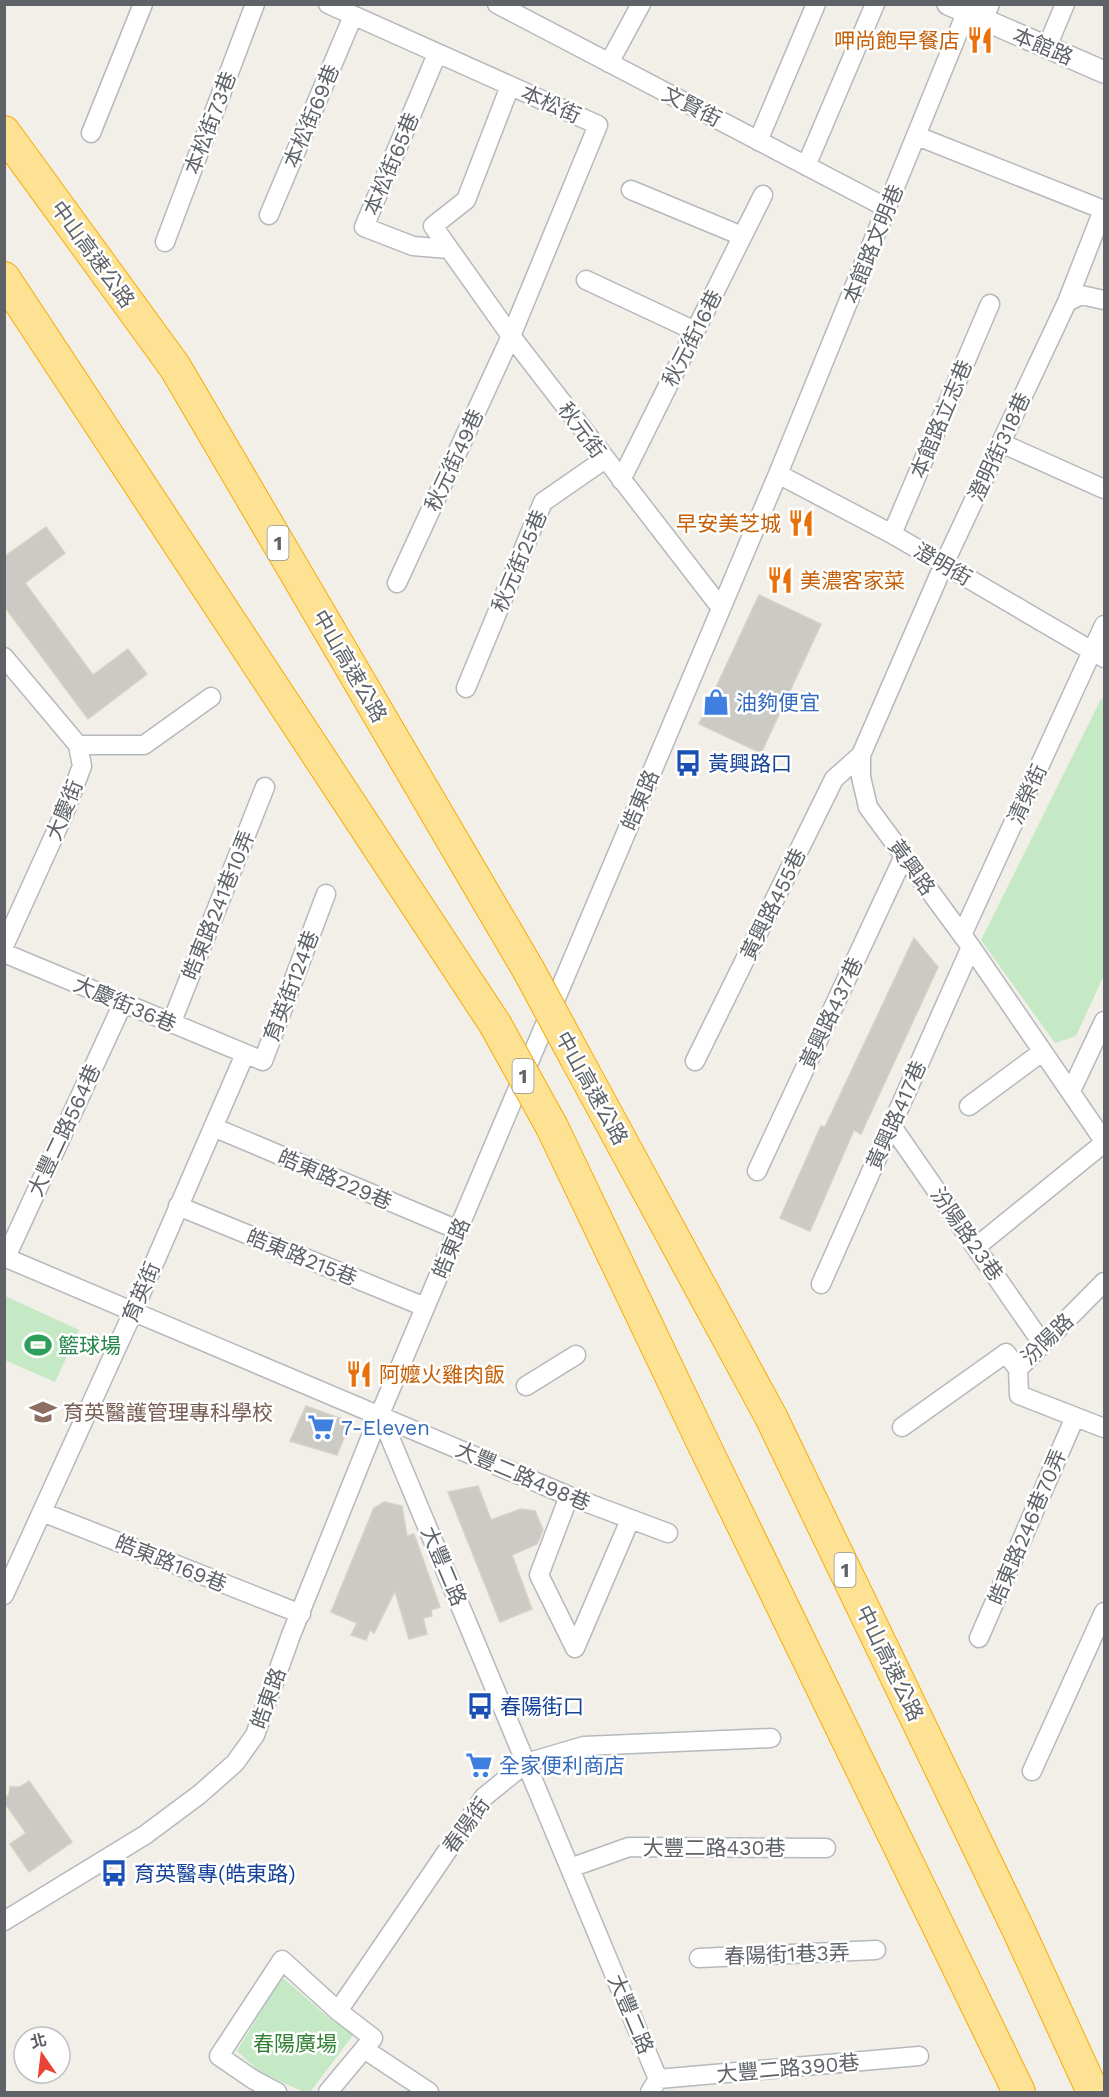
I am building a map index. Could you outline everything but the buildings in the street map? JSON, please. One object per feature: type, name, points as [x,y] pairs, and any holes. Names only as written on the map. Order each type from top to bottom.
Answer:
[{"type":"highway","name":"中山高速公路","points":[[4,132],[175,367],[528,969],[771,1417],[1009,1909],[1094,2092]]},
{"type":"highway","name":"1","points":[[4,278],[495,1024],[552,1127],[1019,2092]]},
{"type":"street","points":[[91,133],[143,4]]},
{"type":"street","name":"本松街73巷","points":[[165,242],[255,4]]},
{"type":"street","name":"本松街","points":[[328,4],[598,126],[511,336]]},
{"type":"street","name":"文賢街","points":[[496,4],[887,208]]},
{"type":"street","points":[[609,63],[641,4]]},
{"type":"street","points":[[758,141],[816,4]]},
{"type":"street","points":[[806,166],[875,4]]},
{"type":"street","points":[[1047,47],[1065,4]]},
{"type":"street","name":"本館路","points":[[972,10],[1104,72]]},
{"type":"street","name":"本館路文明巷","points":[[778,474],[917,136],[972,10]]},
{"type":"street","name":"本松街69巷","points":[[269,215],[353,16]]},
{"type":"street","name":"本松街65巷","points":[[437,54],[364,227],[413,246],[448,249]]},
{"type":"street","name":"秋元街","points":[[510,86],[466,200],[433,226],[511,336],[721,608]]},
{"type":"street","points":[[917,136],[1104,210]]},
{"type":"street","points":[[631,190],[742,237]]},
{"type":"street","name":"秋元街16巷","points":[[621,480],[763,195]]},
{"type":"street","name":"澄明街318巷","points":[[944,564],[1054,331],[1104,210]]},
{"type":"street","points":[[586,280],[695,331]]},
{"type":"street","points":[[1067,302],[1081,295],[1104,300]]},
{"type":"street","name":"本館路立志巷","points":[[892,534],[990,304]]},
{"type":"street","name":"秋元街49巷","points":[[397,584],[511,336]]},
{"type":"street","points":[[1001,443],[1104,489]]},
{"type":"street","name":"秋元街25巷","points":[[466,688],[543,502],[605,459]]},
{"type":"street","name":"澄明街","points":[[778,474],[892,534],[1098,655]]},
{"type":"street","name":"皓東路","points":[[4,1921],[145,1835],[201,1794],[235,1763],[255,1735],[291,1635],[380,1414],[778,474]]},
{"type":"street","name":"黃興路","points":[[944,564],[861,754],[861,777],[868,807],[966,941],[1104,1142]]},
{"type":"street","name":"清榮街","points":[[966,941],[1098,655],[1104,625]]},
{"type":"street","points":[[4,657],[78,745],[144,745],[211,698]]},
{"type":"street","name":"大慶街","points":[[4,946],[63,816],[82,766],[78,745]]},
{"type":"street","name":"黃興路455巷","points":[[695,1060],[834,779],[861,754]]},
{"type":"street","name":"皓東路241巷10弄","points":[[171,1024],[265,787]]},
{"type":"street","name":"黃興路437巷","points":[[758,1171],[903,856]]},
{"type":"street","name":"育英街124巷","points":[[245,1054],[263,1061],[326,894]]},
{"type":"street","name":"黃興路417巷","points":[[821,1284],[891,1125],[966,941]]},
{"type":"street","name":"大慶街36巷","points":[[4,953],[245,1054]]},
{"type":"street","name":"大豐二路564巷","points":[[5,1257],[123,1003]]},
{"type":"street","points":[[1071,1091],[1104,1021]]},
{"type":"street","points":[[969,1106],[1042,1052]]},
{"type":"street","name":"育英街","points":[[4,1595],[245,1054]]},
{"type":"street","name":"汾陽路23巷","points":[[891,1125],[1042,1343]]},
{"type":"street","name":"皓東路229巷","points":[[213,1127],[458,1230]]},
{"type":"street","points":[[976,1247],[1104,1142]]},
{"type":"street","name":"皓東路215巷","points":[[178,1206],[425,1307]]},
{"type":"street","points":[[5,1257],[380,1414]]},
{"type":"street","name":"汾陽路","points":[[902,1427],[1006,1353],[1018,1369],[1104,1282]]},
{"type":"street","points":[[526,1386],[576,1355]]},
{"type":"street","points":[[1018,1369],[1019,1395],[1104,1428]]},
{"type":"street","name":"大豐二路498巷","points":[[380,1414],[569,1496],[668,1533]]},
{"type":"street","name":"大豐二路","points":[[380,1414],[570,1868],[654,2086]]},
{"type":"street","name":"皓東路246巷70弄","points":[[979,1638],[1075,1417]]},
{"type":"street","points":[[569,1496],[539,1575],[575,1648],[630,1520]]},
{"type":"street","name":"皓東路169巷","points":[[42,1512],[301,1614]]},
{"type":"street","points":[[1032,1771],[1104,1611]]},
{"type":"street","name":"春陽街","points":[[338,2011],[484,1797],[526,1763],[584,1746],[771,1738]]},
{"type":"street","name":"大豐二路430巷","points":[[570,1868],[629,1847],[826,1848]]},
{"type":"street","name":"春陽街1巷3弄","points":[[699,1958],[876,1950]]},
{"type":"street","points":[[277,2092],[249,2086],[219,2056],[282,1960],[338,2011],[372,2038],[328,2092]]},
{"type":"street","points":[[364,2049],[429,2092]]},
{"type":"street","name":"大豐二路390巷","points":[[654,2086],[919,2056]]},
{"type":"green space","points":[[1104,698],[1104,975],[1076,1036],[1055,1043],[981,940],[1101,699]]},
{"type":"green space","name":"籃球場","points":[[5,1296],[79,1330],[55,1382],[5,1360]]},
{"type":"green space","name":"春陽廣場","points":[[282,1977],[329,2018],[354,2034],[310,2092],[304,2092],[260,2072],[237,2051]]},
{"type":"place","name":"呷尚飽早餐店","points":[[980,40]]},
{"type":"place","name":"早安美芝城","points":[[801,523]]},
{"type":"place","name":"美濃客家菜","points":[[780,580]]},
{"type":"place","name":"油夠便宜","points":[[716,702]]},
{"type":"place","name":"黃興路口","points":[[688,763]]},
{"type":"place","name":"籃球場","points":[[38,1345]]},
{"type":"place","name":"阿嬤火雞肉飯","points":[[359,1374]]},
{"type":"place","name":"育英醫護管理專科學校","points":[[43,1412]]},
{"type":"place","name":"7-Eleven","points":[[321,1427]]},
{"type":"place","name":"春陽街口","points":[[480,1706]]},
{"type":"place","name":"全家便利商店","points":[[479,1765]]},
{"type":"place","name":"育英醫專(皓東路)","points":[[114,1873]]}]
